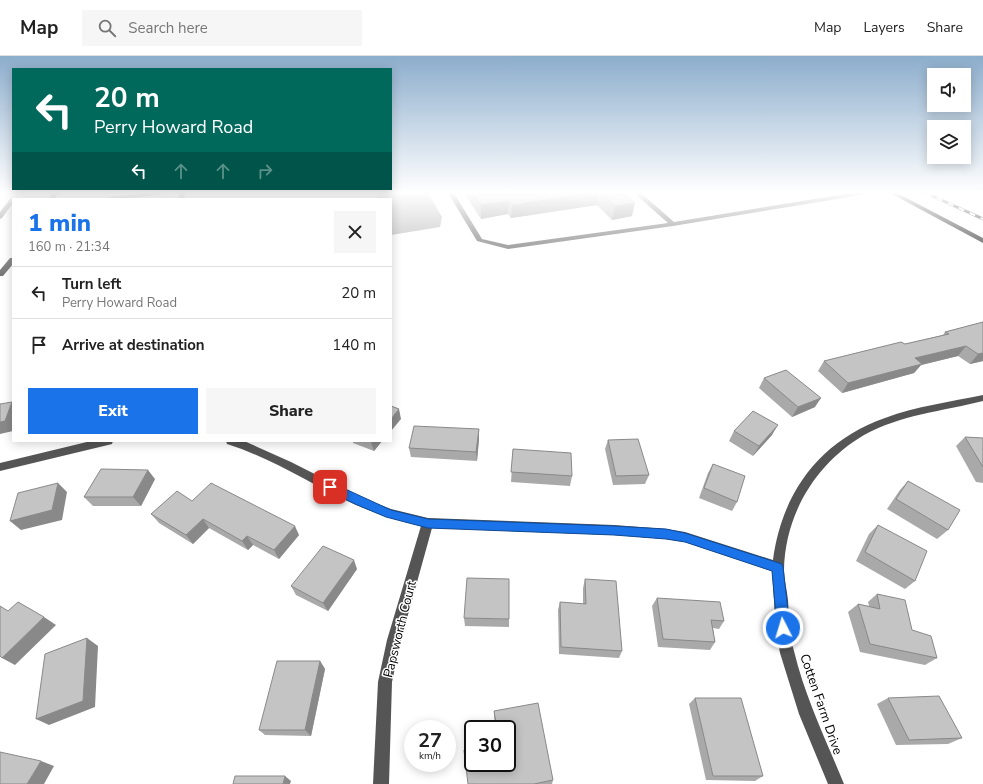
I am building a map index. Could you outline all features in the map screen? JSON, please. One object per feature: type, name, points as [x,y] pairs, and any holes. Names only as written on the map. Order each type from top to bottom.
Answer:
[{"type":"main road","points":[[956,227],[983,241]]},
{"type":"street","points":[[471,227],[478,240],[508,247],[652,227]]},
{"type":"street","points":[[0,274],[12,261]]},
{"type":"street","name":"Cotten Farm Drive","points":[[836,784],[815,736],[798,690],[785,643],[778,567],[784,532],[792,505],[803,485],[819,463],[838,446],[861,432],[883,422],[980,402]]},
{"type":"street","points":[[0,467],[104,442]]},
{"type":"street","points":[[235,442],[287,465],[358,501],[390,514],[428,523],[614,530],[666,534],[685,537],[778,567]]},
{"type":"street","name":"Papsworth Court","points":[[381,784],[385,682],[394,640],[428,523]]},
{"type":"shaded area","points":[[392,227],[440,227],[392,235]]},
{"type":"building","points":[[983,322],[983,353],[978,354],[966,346],[915,358],[922,364],[848,383],[824,361],[901,342],[905,344],[949,334],[945,332]]},
{"type":"building","points":[[786,370],[821,398],[798,407],[764,378]]},
{"type":"building","points":[[12,402],[5,421],[0,422],[0,404]]},
{"type":"building","points":[[392,406],[399,409],[392,418]]},
{"type":"building","points":[[753,411],[778,425],[759,446],[734,431]]},
{"type":"building","points":[[414,426],[479,429],[476,452],[409,448]]},
{"type":"building","points":[[965,437],[983,438],[983,467]]},
{"type":"building","points":[[638,439],[649,475],[616,476],[608,440]]},
{"type":"building","points":[[513,449],[571,453],[572,476],[511,472]]},
{"type":"building","points":[[713,464],[745,476],[737,502],[704,488]]},
{"type":"building","points":[[101,469],[148,470],[133,497],[84,497]]},
{"type":"building","points":[[908,481],[960,510],[948,530],[896,499]]},
{"type":"building","points":[[58,483],[52,510],[10,521],[18,493]]},
{"type":"building","points":[[211,483],[295,526],[274,550],[247,536],[242,541],[203,519],[186,535],[151,514],[177,491],[192,501]]},
{"type":"building","points":[[878,525],[927,551],[915,581],[865,552]]},
{"type":"building","points":[[323,546],[354,560],[323,603],[291,586]]},
{"type":"building","points":[[467,578],[509,579],[509,619],[464,618]]},
{"type":"building","points":[[585,579],[616,581],[622,651],[561,647],[560,602],[586,604]]},
{"type":"building","points":[[877,594],[905,600],[912,630],[931,636],[937,658],[870,644],[858,604],[880,609]]},
{"type":"building","points":[[657,598],[720,602],[724,621],[711,620],[715,642],[663,639]]},
{"type":"building","points":[[18,602],[44,617],[2,658],[0,656],[0,606],[8,611]]},
{"type":"building","points":[[87,638],[83,701],[36,719],[45,654]]},
{"type":"building","points":[[277,661],[320,661],[305,730],[259,730]]},
{"type":"building","points":[[939,696],[962,738],[909,740],[888,698]]},
{"type":"building","points":[[695,698],[741,698],[763,776],[713,776]]},
{"type":"building","points":[[538,703],[553,780],[534,784],[468,784],[467,772],[516,772],[516,720],[496,720],[494,711]]},
{"type":"building","points":[[0,752],[41,761],[27,784],[0,784]]},
{"type":"building","points":[[235,776],[285,776],[283,784],[233,784]]},
{"type":"route","points":[[330,487],[358,501],[390,514],[428,523],[614,530],[648,532],[685,537],[778,567],[783,628]]}]
